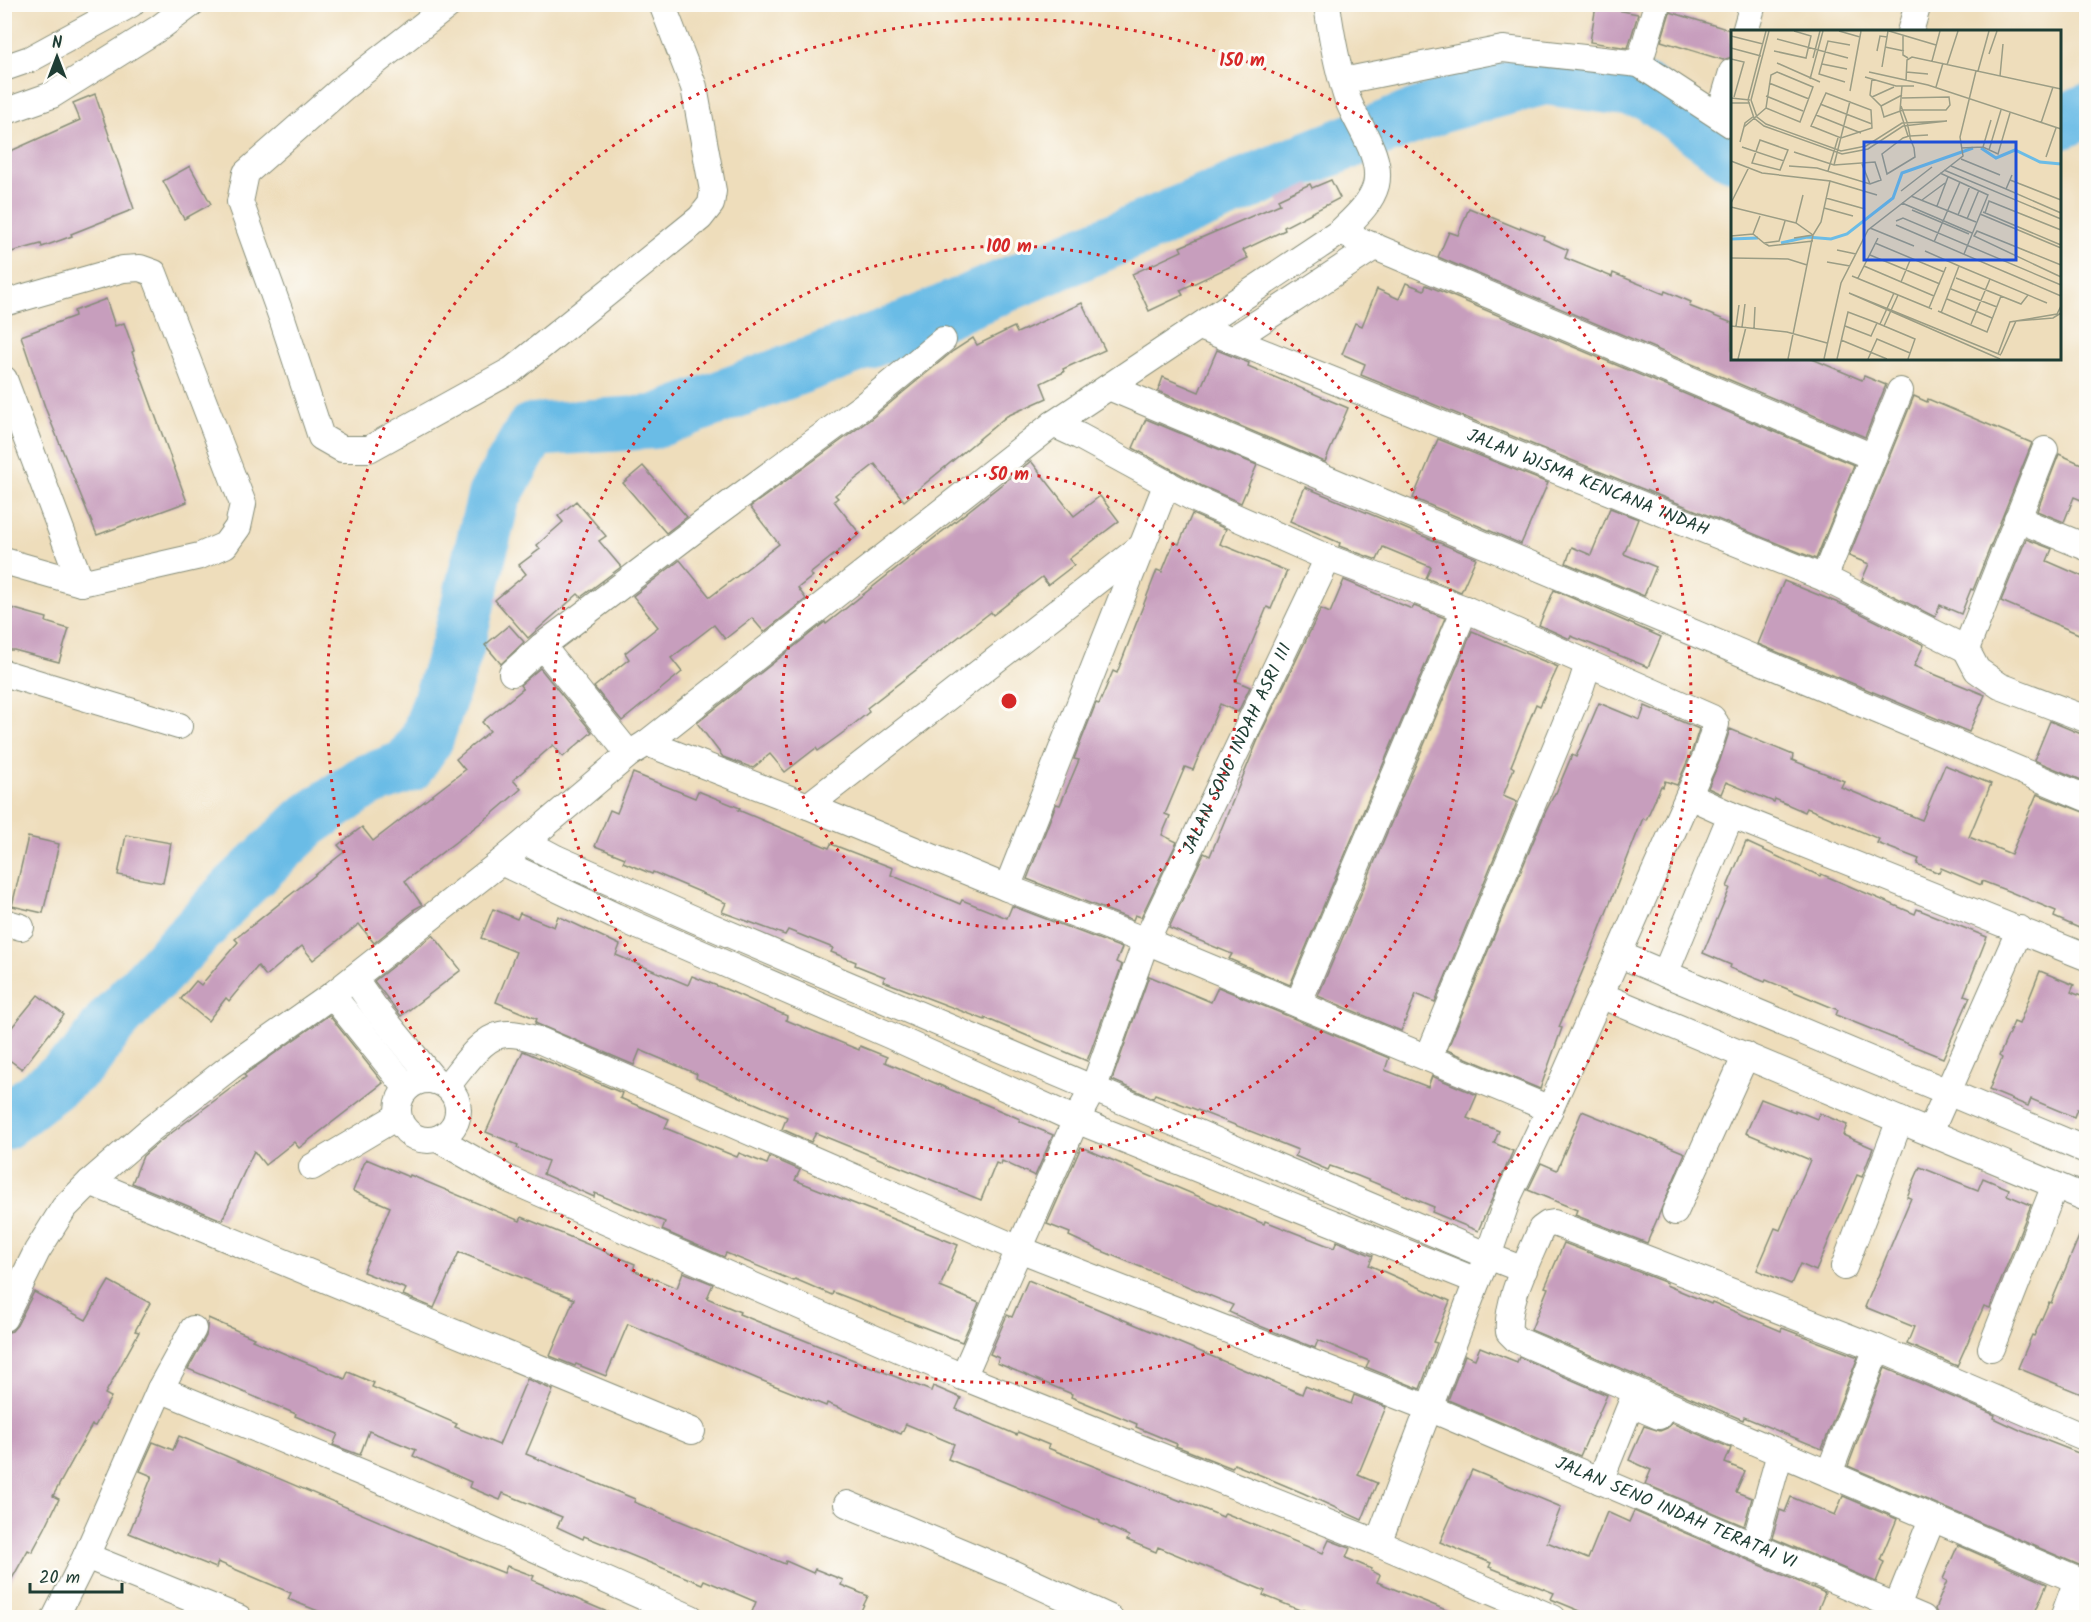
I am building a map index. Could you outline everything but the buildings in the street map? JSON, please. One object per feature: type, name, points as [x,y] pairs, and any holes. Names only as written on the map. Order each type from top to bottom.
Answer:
[{"type":"street","points":[[4,68],[30,59],[131,4]]},
{"type":"street","points":[[4,112],[52,95],[191,4]]},
{"type":"street","points":[[450,4],[344,87],[246,173],[240,202],[282,318],[321,437],[342,449],[369,449],[512,370],[700,218],[711,204],[713,191],[694,87],[662,4]]},
{"type":"street","points":[[4,1318],[37,1251],[64,1208],[151,1129],[221,1074],[354,978],[526,842],[638,749],[1053,424],[1340,232],[1370,197],[1376,184],[1373,155],[1345,88],[1327,4]]},
{"type":"street","points":[[1639,64],[1657,4]]},
{"type":"street","points":[[1746,30],[1753,4]]},
{"type":"street","points":[[1911,30],[1918,4]]},
{"type":"street","points":[[1345,88],[1503,49],[1639,64],[1726,120],[1731,80]]},
{"type":"street","points":[[1340,232],[1873,457]]},
{"type":"street","points":[[1232,340],[1374,247]]},
{"type":"street","points":[[4,303],[123,269],[140,268],[154,273],[243,504],[238,527],[225,545],[200,556],[81,584],[4,561]]},
{"type":"street","name":"JALAN WISMA KENCANA INDAH","points":[[1200,327],[1824,578],[1965,649]]},
{"type":"street","points":[[512,673],[542,646],[718,512],[863,406],[943,340]]},
{"type":"street","points":[[4,379],[81,584]]},
{"type":"street","points":[[1108,387],[2086,798]]},
{"type":"street","points":[[1824,578],[1900,392]]},
{"type":"street","points":[[1053,424],[1195,499],[1328,558],[1465,609],[1712,718],[1716,724],[1689,796],[1550,1109],[1509,1195],[1488,1256],[1378,1543]]},
{"type":"street","points":[[2045,450],[1965,649],[1977,670],[2000,686],[2086,719]]},
{"type":"street","points":[[1007,888],[1167,483]]},
{"type":"street","points":[[2017,519],[2086,548]]},
{"type":"street","points":[[808,806],[1143,546]]},
{"type":"street","name":"JALAN SONO INDAH ASRI III","points":[[963,1377],[1076,1120],[1094,1087],[1146,941],[1328,558]]},
{"type":"street","points":[[1298,1004],[1465,609]]},
{"type":"street","points":[[542,646],[638,749],[808,806],[1007,888],[1146,941],[1550,1109]]},
{"type":"street","points":[[1428,1059],[1577,697],[1588,664]]},
{"type":"street","points":[[4,673],[179,726]]},
{"type":"street","points":[[1689,796],[1731,815],[2086,957]]},
{"type":"street","points":[[1665,974],[1731,815]]},
{"type":"street","points":[[526,842],[556,858],[696,920],[1524,1270]]},
{"type":"street","points":[[501,862],[615,916],[889,1035],[1076,1120],[1477,1281]]},
{"type":"street","points":[[686,946],[696,920]]},
{"type":"street","points":[[1930,1132],[2020,929]]},
{"type":"street","points":[[1618,954],[2086,1150]]},
{"type":"street","points":[[354,978],[375,1008],[455,1096],[459,1109],[457,1121],[449,1132],[438,1139],[425,1141],[413,1137],[403,1128],[398,1116],[398,1104],[407,1088],[421,1081],[441,1083]]},
{"type":"street","points":[[332,995],[407,1088]]},
{"type":"street","points":[[1600,995],[2086,1198]]},
{"type":"street","name":"JALAN SENO INDAH TERATAI VI","points":[[441,1083],[483,1043],[498,1035],[517,1034],[541,1041],[1019,1250],[1429,1408],[1923,1617]]},
{"type":"street","points":[[1674,1212],[1746,1055]]},
{"type":"street","points":[[312,1167],[398,1116]]},
{"type":"street","points":[[1844,1267],[1900,1120]]},
{"type":"street","points":[[438,1139],[508,1179],[963,1377],[1378,1543],[1553,1617]]},
{"type":"street","points":[[90,1182],[692,1431]]},
{"type":"street","points":[[1991,1347],[2055,1185]]},
{"type":"street","points":[[2082,1591],[1829,1473],[1517,1340],[1509,1332],[1508,1319],[1540,1229],[1554,1223],[1877,1347],[2086,1438]]},
{"type":"street","points":[[55,1617],[86,1556],[160,1389],[193,1329]]},
{"type":"street","points":[[1829,1473],[1877,1347]]},
{"type":"street","points":[[160,1389],[394,1486],[645,1609],[691,1617]]},
{"type":"street","points":[[1600,1481],[1631,1404],[2082,1591]]},
{"type":"street","points":[[1754,1546],[1777,1464]]},
{"type":"street","points":[[847,1504],[1110,1617]]},
{"type":"street","points":[[1897,1606],[1928,1529]]},
{"type":"street","points":[[86,1556],[239,1617]]},
{"type":"street","points":[[2063,1617],[2082,1591]]},
{"type":"waterway","points":[[4,1123],[83,1061],[112,1021],[236,889],[306,822],[364,782],[408,766],[427,738],[458,645],[494,496],[532,430],[654,422],[900,330],[1306,159],[1441,106],[1545,78],[1647,92],[1731,153]]},
{"type":"waterway","points":[[2061,123],[2086,111]]}]
